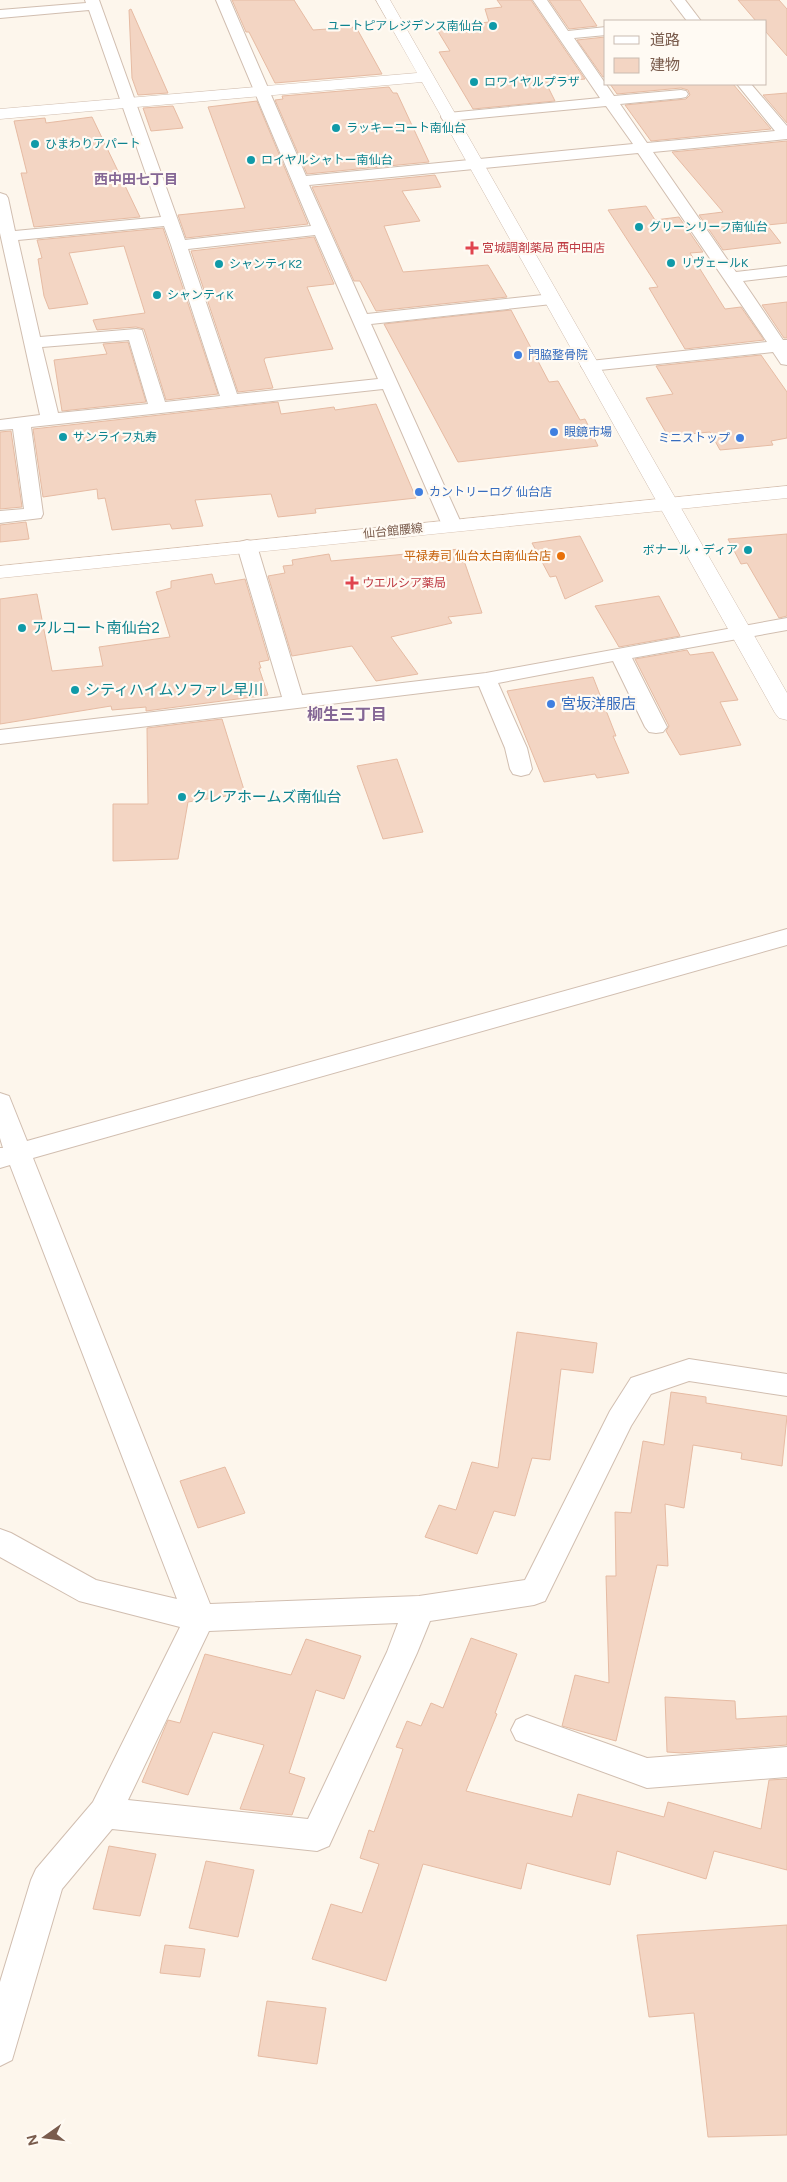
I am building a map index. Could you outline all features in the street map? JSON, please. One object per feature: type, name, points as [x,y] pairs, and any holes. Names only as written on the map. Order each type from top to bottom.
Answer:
[{"type":"street","points":[[222,0],[301,181],[320,230],[452,524]]},
{"type":"street","points":[[383,0],[425,78],[787,713]]},
{"type":"street","points":[[540,0],[600,77],[611,101],[642,148],[784,351]]},
{"type":"street","points":[[678,0],[693,20]]},
{"type":"street","points":[[0,14],[93,3],[171,221],[230,399]]},
{"type":"street","points":[[565,34],[604,30]]},
{"type":"street","points":[[0,114],[425,78]]},
{"type":"street","points":[[745,85],[787,134]]},
{"type":"street","points":[[448,117],[681,94]]},
{"type":"street","points":[[301,181],[787,134]]},
{"type":"street","points":[[0,198],[9,236],[8,264],[33,343],[50,418]]},
{"type":"street","points":[[9,236],[171,221]]},
{"type":"street","points":[[179,245],[320,230]]},
{"type":"street","points":[[732,277],[787,271]]},
{"type":"street","points":[[361,320],[552,299]]},
{"type":"street","points":[[33,343],[136,334],[158,407]]},
{"type":"street","points":[[590,366],[784,351]]},
{"type":"street","points":[[0,424],[388,383]]},
{"type":"street","points":[[0,517],[34,514],[21,422]]},
{"type":"street","name":"仙台館腰線","points":[[0,572],[452,524],[787,492]]},
{"type":"street","points":[[247,546],[294,701]]},
{"type":"street","points":[[0,736],[486,679],[740,631],[787,624]]},
{"type":"street","points":[[620,654],[656,727]]},
{"type":"street","points":[[486,679],[516,748],[521,769]]},
{"type":"street","points":[[9,1156],[787,937]]},
{"type":"street","points":[[0,1102],[9,1156],[200,1618],[104,1813],[48,1880],[11,2002],[0,2048]]},
{"type":"street","points":[[0,1542],[90,1592],[200,1618],[419,1609],[534,1592],[620,1419],[641,1386],[689,1370],[787,1385]]},
{"type":"street","points":[[104,1813],[318,1835],[402,1653],[419,1609]]},
{"type":"street","points":[[527,1730],[647,1773],[787,1762]]},
{"type":"building","points":[[232,0],[294,0],[313,30],[356,27],[382,74],[275,83],[249,32],[246,32]]},
{"type":"building","points":[[497,0],[531,0],[585,79],[546,83],[555,101],[473,109],[439,52],[450,51],[436,28],[489,22],[485,9],[502,7]]},
{"type":"building","points":[[549,0],[580,0],[597,26],[569,29]]},
{"type":"building","points":[[738,0],[779,0],[787,9],[787,56],[767,33],[767,20],[755,20]]},
{"type":"building","points":[[131,9],[168,93],[138,95],[132,78],[129,10]]},
{"type":"building","points":[[604,37],[604,77],[603,77],[577,40]]},
{"type":"building","points":[[611,85],[734,85],[771,129],[651,141],[625,105],[686,99],[690,95],[688,90],[681,88],[617,94]]},
{"type":"building","points":[[389,87],[393,93],[397,93],[429,162],[307,174],[275,100],[283,99],[282,96]]},
{"type":"building","points":[[787,93],[787,123],[763,95]]},
{"type":"building","points":[[257,101],[308,224],[186,238],[178,215],[245,208],[208,107]]},
{"type":"building","points":[[173,106],[183,128],[151,131],[143,108]]},
{"type":"building","points":[[92,117],[140,217],[34,227],[21,173],[27,173],[14,121],[45,118],[46,123]]},
{"type":"building","points":[[787,141],[787,223],[767,225],[781,243],[723,250],[699,215],[723,212],[672,152]]},
{"type":"building","points":[[435,175],[441,187],[402,191],[420,221],[384,226],[403,272],[488,265],[507,297],[376,311],[360,281],[354,281],[312,187]]},
{"type":"building","points":[[646,206],[655,220],[679,217],[703,252],[690,253],[725,309],[741,307],[764,340],[685,349],[649,288],[658,287],[608,210]]},
{"type":"building","points":[[163,228],[218,394],[166,400],[144,329],[136,327],[97,330],[93,320],[145,313],[124,246],[69,253],[88,304],[49,309],[44,296],[38,259],[42,258],[37,240]]},
{"type":"building","points":[[314,237],[334,284],[307,287],[333,349],[265,358],[273,388],[238,392],[191,251]]},
{"type":"building","points":[[787,302],[787,338],[784,338],[762,305]]},
{"type":"building","points":[[511,310],[549,382],[558,381],[580,420],[585,419],[598,446],[458,462],[384,324]]},
{"type":"building","points":[[128,342],[146,402],[62,411],[54,360],[107,354],[103,344]]},
{"type":"building","points":[[761,355],[787,392],[787,438],[771,441],[773,445],[720,450],[710,432],[668,436],[646,398],[673,394],[656,366]]},
{"type":"building","points":[[278,402],[281,414],[334,407],[335,410],[376,404],[416,498],[315,509],[316,513],[278,517],[271,494],[195,500],[203,526],[172,529],[170,524],[112,530],[105,498],[98,499],[97,489],[43,497],[33,429]]},
{"type":"building","points":[[11,431],[22,507],[0,509],[0,432]]},
{"type":"building","points":[[26,522],[29,539],[0,542],[0,525]]},
{"type":"building","points":[[787,534],[787,616],[779,618],[747,563],[741,564],[728,539]]},
{"type":"building","points":[[580,536],[603,581],[565,599],[556,576],[550,577],[532,543]]},
{"type":"building","points":[[460,549],[482,613],[448,617],[452,623],[391,637],[418,674],[376,681],[352,646],[292,656],[268,576],[285,573],[283,566],[293,565],[292,560],[329,554],[331,561]]},
{"type":"building","points":[[212,574],[215,584],[245,579],[269,660],[259,662],[261,668],[259,668],[268,695],[146,711],[146,707],[112,710],[111,706],[0,724],[0,599],[37,594],[52,671],[103,666],[99,647],[170,637],[156,592],[171,588],[171,581]]},
{"type":"building","points":[[659,596],[680,636],[619,647],[595,606]]},
{"type":"building","points":[[687,650],[690,655],[713,652],[738,700],[720,702],[741,745],[680,755],[666,731],[669,726],[635,659]]},
{"type":"building","points":[[593,677],[616,736],[613,736],[629,773],[597,778],[595,774],[544,782],[507,691]]},
{"type":"building","name":"クレアホームズ南仙台","points":[[222,719],[245,793],[188,802],[178,859],[113,861],[113,804],[148,804],[147,728]]},
{"type":"building","points":[[397,759],[423,832],[383,839],[357,766]]},
{"type":"building","points":[[517,1332],[597,1343],[593,1373],[561,1369],[550,1460],[532,1458],[515,1516],[494,1511],[477,1554],[425,1537],[439,1505],[456,1510],[472,1462],[498,1468]]},
{"type":"building","points":[[671,1392],[706,1397],[706,1403],[787,1416],[782,1466],[741,1459],[742,1453],[693,1445],[684,1508],[665,1504],[668,1566],[657,1565],[616,1741],[562,1726],[575,1675],[609,1683],[606,1576],[616,1576],[615,1512],[631,1513],[643,1441],[664,1445]]},
{"type":"building","points":[[225,1467],[245,1513],[198,1528],[180,1481]]},
{"type":"building","points":[[471,1638],[517,1654],[495,1713],[497,1714],[466,1791],[572,1817],[578,1794],[664,1817],[668,1802],[761,1829],[769,1780],[787,1779],[787,1870],[714,1851],[706,1879],[617,1851],[610,1885],[527,1863],[521,1889],[423,1864],[386,1981],[312,1959],[331,1904],[362,1913],[379,1864],[360,1858],[369,1830],[374,1832],[403,1749],[396,1747],[407,1721],[421,1726],[431,1703],[443,1708]]},
{"type":"building","points":[[306,1639],[361,1656],[344,1699],[316,1690],[289,1773],[305,1778],[292,1815],[240,1809],[264,1745],[213,1732],[188,1795],[142,1782],[168,1720],[180,1723],[205,1654],[291,1675]]},
{"type":"building","points":[[665,1697],[735,1701],[736,1719],[787,1716],[787,1745],[682,1753],[667,1752]]},
{"type":"building","points":[[109,1846],[156,1854],[140,1916],[93,1909]]},
{"type":"building","points":[[206,1861],[254,1870],[238,1937],[189,1928]]},
{"type":"building","points":[[787,1925],[787,2135],[708,2137],[694,2013],[649,2017],[637,1935]]},
{"type":"building","points":[[165,1945],[205,1949],[200,1977],[160,1973]]},
{"type":"building","points":[[267,2001],[326,2008],[317,2064],[258,2056]]},
{"type":"place","name":"ユートピアレジデンス南仙台","points":[[493,26]]},
{"type":"place","name":"ロワイヤルプラザ","points":[[474,82]]},
{"type":"place","name":"ラッキーコート南仙台","points":[[336,128]]},
{"type":"place","name":"ひまわりアパート","points":[[35,144]]},
{"type":"place","name":"ロイヤルシャトー南仙台","points":[[251,160]]},
{"type":"place","name":"グリーンリーフ南仙台","points":[[639,227]]},
{"type":"place","name":"宮城調剤薬局 西中田店","points":[[472,248]]},
{"type":"place","name":"リヴェールK","points":[[671,263]]},
{"type":"place","name":"シャンティK2","points":[[219,264]]},
{"type":"place","name":"シャンティK","points":[[157,295]]},
{"type":"place","name":"門脇整骨院","points":[[518,355]]},
{"type":"place","name":"眼鏡市場","points":[[554,432]]},
{"type":"place","name":"サンライフ丸寿","points":[[63,437]]},
{"type":"place","name":"ミニストップ","points":[[740,438]]},
{"type":"place","name":"カントリーログ 仙台店","points":[[419,492]]},
{"type":"place","name":"ボナール・ディア","points":[[748,550]]},
{"type":"place","name":"平禄寿司 仙台太白南仙台店","points":[[561,556]]},
{"type":"place","name":"ウエルシア薬局","points":[[352,583]]},
{"type":"place","name":"アルコート南仙台2","points":[[22,628]]},
{"type":"place","name":"シティハイムソファレ早川","points":[[75,690]]},
{"type":"place","name":"宮坂洋服店","points":[[551,704]]},
{"type":"place","name":"クレアホームズ南仙台","points":[[182,797]]},
{"type":"district","name":"西中田七丁目","points":[[136,179]]},
{"type":"district","name":"柳生三丁目","points":[[347,714]]}]
